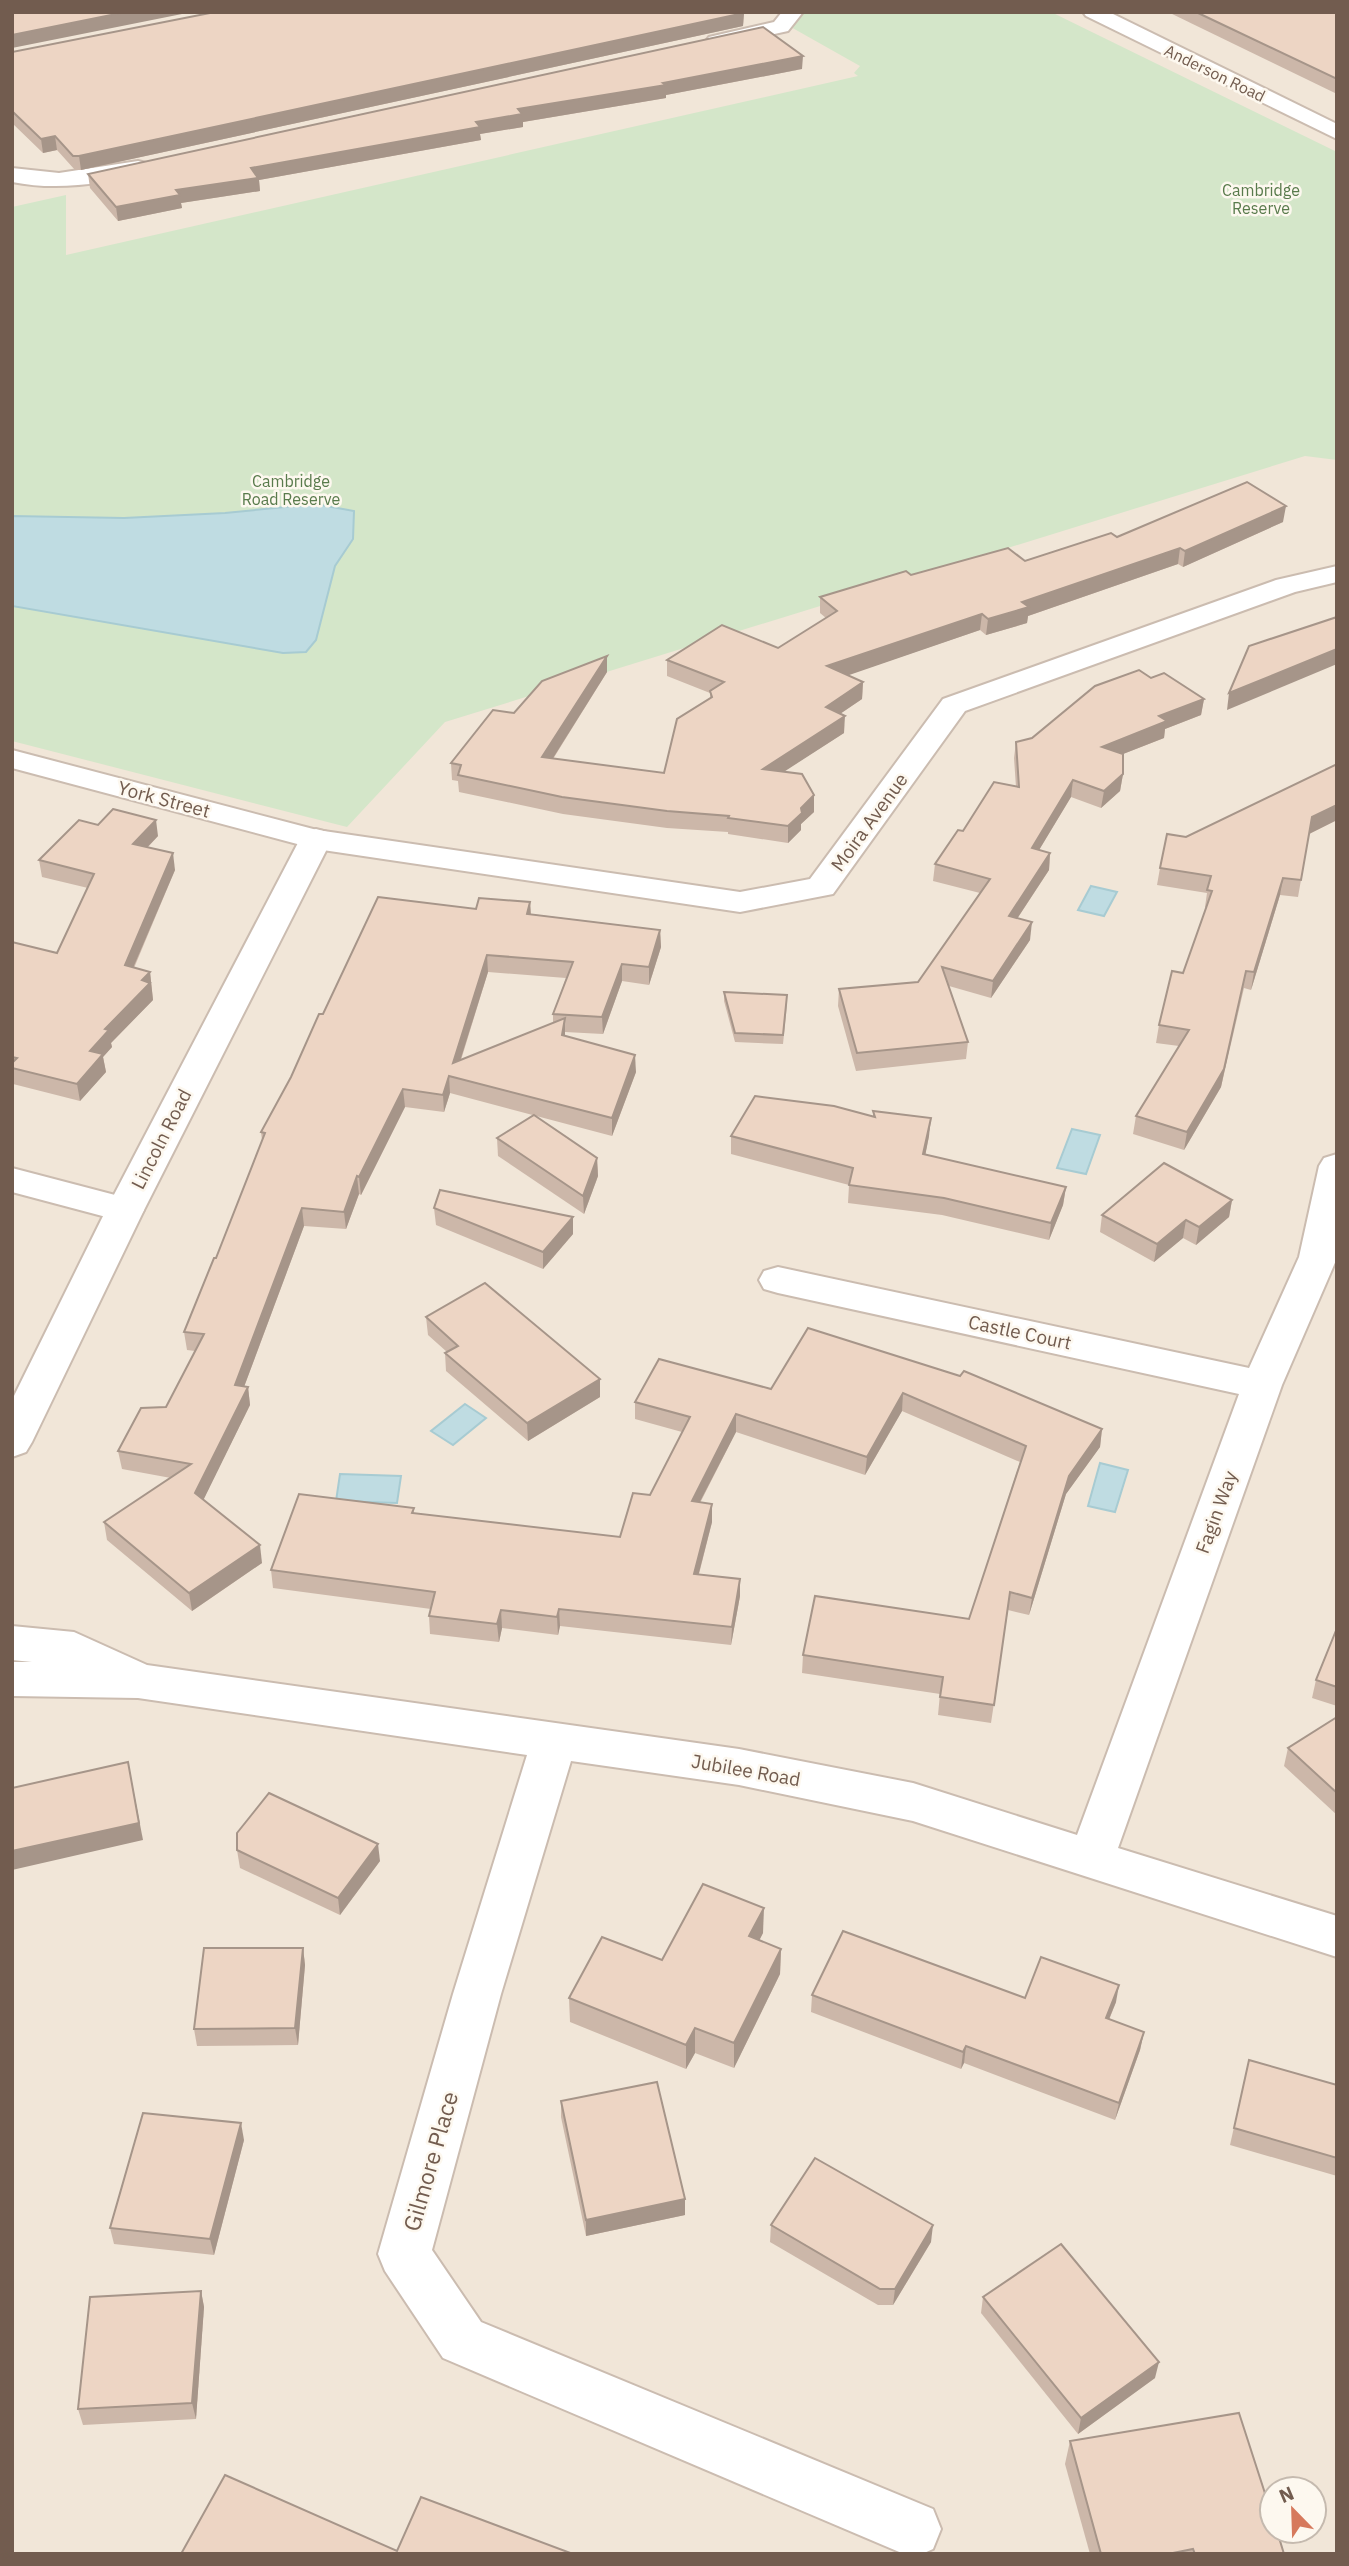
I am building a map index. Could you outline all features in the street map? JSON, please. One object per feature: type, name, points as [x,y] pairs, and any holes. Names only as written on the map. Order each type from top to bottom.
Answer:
[{"type":"street","points":[[700,44],[781,27],[793,12]]},
{"type":"street","name":"Anderson Road","points":[[1093,12],[1337,133]]},
{"type":"street","points":[[12,175],[32,180],[81,180],[162,162]]},
{"type":"street","name":"Moira Avenue","points":[[316,839],[740,902],[821,887],[954,705],[1286,586],[1337,574]]},
{"type":"street","name":"York Street","points":[[12,759],[316,839]]},
{"type":"street","name":"Lincoln Road","points":[[12,1442],[125,1210],[316,839]]},
{"type":"street","name":"Fagin Way","points":[[1091,1859],[1262,1385],[1318,1257],[1337,1166]]},
{"type":"street","points":[[12,1180],[125,1210]]},
{"type":"street","name":"Castle Court","points":[[778,1280],[1262,1385]]},
{"type":"street","name":"Jubilee Road","points":[[12,1643],[74,1649],[138,1681]]},
{"type":"street","name":"Jubilee Road","points":[[12,1679],[138,1681],[739,1767],[913,1802],[1337,1937]]},
{"type":"street","name":"Gilmore Place","points":[[554,1742],[477,1994],[404,2254],[462,2340],[913,2529]]},
{"type":"shaded area","points":[[12,12],[1337,12],[1337,2554],[12,2554]]},
{"type":"green space","name":"Cambridge Road Reserve","points":[[801,12],[1051,12],[1337,152],[1337,460],[1305,456],[445,722],[347,827],[12,741],[12,207],[66,195],[66,255],[858,76],[854,73],[860,66],[789,26]]},
{"type":"water","points":[[315,504],[354,511],[353,539],[335,566],[316,640],[306,652],[283,653],[12,606],[12,516],[124,518],[225,513]]},
{"type":"water","points":[[1091,886],[1117,892],[1104,916],[1078,910]]},
{"type":"water","points":[[1072,1129],[1100,1135],[1086,1174],[1057,1168]]},
{"type":"water","points":[[465,1404],[486,1418],[453,1445],[431,1431]]},
{"type":"water","points":[[1100,1463],[1128,1470],[1115,1512],[1088,1506]]},
{"type":"water","points":[[340,1474],[401,1476],[397,1503],[336,1501]]},
{"type":"building","points":[[12,12],[126,12],[12,35]]},
{"type":"building","points":[[215,12],[744,13],[79,156],[73,156],[55,136],[41,139],[12,111],[12,52]]},
{"type":"building","points":[[1196,12],[1337,12],[1337,79]]},
{"type":"building","points":[[763,27],[803,56],[663,83],[666,85],[518,109],[522,114],[476,122],[480,127],[251,168],[258,178],[176,190],[180,195],[116,207],[88,174]]},
{"type":"building","points":[[1247,482],[1286,506],[1185,551],[1180,548],[1022,602],[1029,607],[988,619],[982,614],[827,666],[863,682],[826,707],[845,716],[763,769],[802,774],[814,795],[801,808],[802,813],[788,826],[728,818],[729,816],[562,797],[458,775],[461,765],[451,763],[493,710],[514,713],[542,681],[607,656],[542,757],[664,773],[677,719],[712,697],[710,691],[724,682],[667,660],[722,625],[778,648],[837,611],[820,597],[906,571],[911,575],[1008,548],[1025,561],[1111,533],[1117,537]]},
{"type":"building","points":[[1337,617],[1337,649],[1229,693],[1249,646]]},
{"type":"building","points":[[1139,670],[1151,678],[1164,673],[1204,699],[1159,716],[1167,721],[1102,747],[1123,754],[1123,774],[1104,791],[1073,780],[1032,848],[1050,853],[1009,916],[1032,922],[993,981],[942,967],[968,1042],[857,1053],[839,989],[918,982],[990,879],[935,864],[958,830],[963,831],[994,782],[1019,787],[1016,742],[1032,738],[1095,686]]},
{"type":"building","points":[[1337,764],[1337,805],[1312,817],[1301,880],[1283,878],[1254,972],[1246,971],[1224,1069],[1187,1132],[1136,1116],[1189,1030],[1159,1025],[1172,971],[1183,973],[1212,891],[1207,890],[1211,876],[1160,868],[1167,834],[1186,837]]},
{"type":"building","points":[[113,809],[156,820],[133,844],[173,853],[125,965],[150,972],[142,980],[150,983],[105,1029],[109,1030],[90,1051],[103,1054],[77,1084],[12,1068],[12,1063],[17,1058],[12,1057],[12,942],[57,953],[94,874],[39,860],[79,820],[98,825]]},
{"type":"building","points":[[378,897],[476,909],[479,898],[530,902],[527,914],[660,930],[649,967],[622,964],[602,1017],[553,1014],[573,962],[487,955],[453,1063],[565,1018],[562,1035],[635,1055],[612,1118],[449,1076],[443,1095],[403,1089],[359,1177],[357,1176],[344,1212],[302,1208],[235,1385],[248,1387],[195,1493],[260,1545],[189,1593],[104,1522],[191,1464],[118,1451],[141,1408],[166,1407],[204,1334],[184,1332],[265,1133],[261,1132],[291,1077],[319,1014],[323,1014]]},
{"type":"building","points":[[724,992],[787,995],[783,1035],[735,1033]]},
{"type":"building","points":[[755,1096],[834,1106],[875,1117],[873,1111],[931,1118],[923,1154],[1066,1187],[1051,1223],[944,1198],[849,1185],[853,1168],[731,1136]]},
{"type":"building","points":[[534,1115],[597,1158],[583,1196],[497,1138]]},
{"type":"building","points":[[1164,1163],[1232,1200],[1199,1227],[1186,1220],[1157,1244],[1102,1215]]},
{"type":"building","points":[[440,1190],[573,1217],[543,1252],[434,1208]]},
{"type":"building","points":[[485,1283],[600,1379],[527,1423],[445,1353],[458,1346],[426,1317]]},
{"type":"building","points":[[808,1328],[960,1376],[964,1371],[1102,1429],[1069,1476],[1032,1598],[1010,1592],[994,1705],[940,1697],[943,1677],[803,1655],[815,1596],[969,1619],[1026,1446],[903,1393],[867,1457],[736,1414],[692,1501],[712,1504],[694,1574],[740,1579],[732,1627],[559,1609],[557,1617],[501,1610],[497,1624],[429,1616],[435,1592],[271,1570],[299,1494],[414,1508],[412,1513],[620,1537],[633,1493],[650,1495],[690,1417],[635,1402],[659,1359],[771,1389]]},
{"type":"building","points":[[1337,1628],[1337,1687],[1316,1680]]},
{"type":"building","points":[[1337,1717],[1337,1793],[1288,1748]]},
{"type":"building","points":[[128,1762],[139,1823],[12,1851],[12,1788]]},
{"type":"building","points":[[269,1793],[378,1844],[338,1898],[237,1850],[237,1833]]},
{"type":"building","points":[[703,1884],[764,1908],[749,1936],[781,1949],[734,2043],[695,2028],[686,2045],[569,1998],[602,1937],[662,1960]]},
{"type":"building","points":[[843,1931],[1025,1998],[1041,1957],[1119,1985],[1106,2018],[1144,2032],[1119,2103],[966,2046],[963,2052],[812,1995]]},
{"type":"building","points":[[204,1948],[303,1948],[295,2028],[194,2029]]},
{"type":"building","points":[[1249,2060],[1337,2085],[1337,2158],[1234,2128]]},
{"type":"building","points":[[657,2082],[685,2199],[586,2220],[561,2101]]},
{"type":"building","points":[[143,2113],[241,2123],[210,2239],[110,2228]]},
{"type":"building","points":[[815,2158],[933,2225],[895,2289],[880,2289],[771,2225]]},
{"type":"building","points":[[1061,2244],[1159,2362],[1081,2418],[983,2297]]},
{"type":"building","points":[[201,2291],[192,2403],[78,2409],[90,2297]]},
{"type":"building","points":[[1239,2413],[1259,2475],[1258,2545],[1281,2545],[1284,2554],[1195,2554],[1193,2549],[1168,2554],[1101,2554],[1070,2441]]},
{"type":"building","points":[[225,2475],[397,2551],[421,2497],[573,2554],[181,2554]]},
{"type":"park label","name":"Cambridge Reserve","points":[[1261,199]]}]
